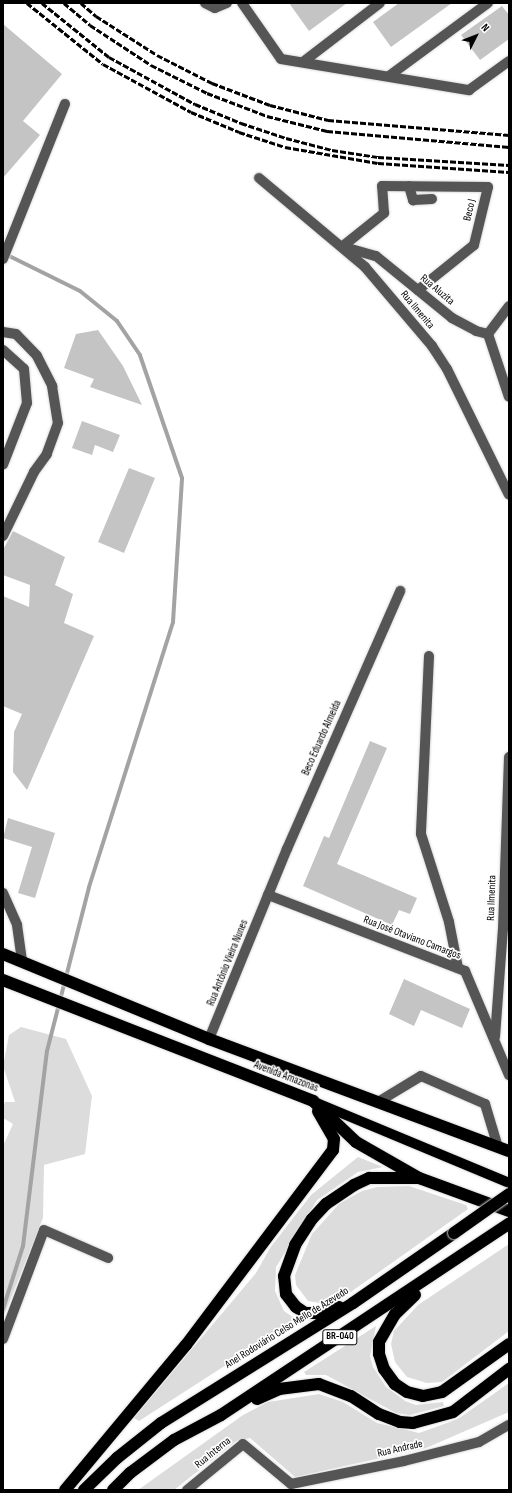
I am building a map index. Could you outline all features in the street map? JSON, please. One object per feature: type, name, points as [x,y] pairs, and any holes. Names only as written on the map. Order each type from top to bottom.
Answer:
[{"type":"highway","name":"Avenida Amazonas","points":[[3,954],[209,1039],[504,1149]]},
{"type":"highway","name":"Avenida Amazonas","points":[[3,980],[84,1013],[313,1101]]},
{"type":"highway","points":[[313,1101],[356,1142],[419,1178],[509,1211]]},
{"type":"highway","points":[[65,1490],[186,1345],[333,1150],[334,1140],[313,1101]]},
{"type":"highway","points":[[353,1303],[316,1313],[305,1313],[296,1307],[286,1294],[284,1276],[295,1245],[312,1220],[326,1204],[354,1185],[369,1178],[419,1178]]},
{"type":"highway","name":"Anel Rodoviário Celso Mello de Azevedo","points":[[84,1490],[116,1458],[161,1423],[353,1303],[509,1194]]},
{"type":"highway","name":"BR-040","points":[[113,1490],[130,1473],[174,1440],[221,1415],[460,1259],[509,1224]]},
{"type":"highway","points":[[460,1259],[395,1314],[385,1327],[379,1342],[379,1354],[384,1369],[395,1384],[407,1392],[423,1396],[442,1392],[509,1344]]},
{"type":"highway","points":[[221,1415],[279,1389],[319,1384],[352,1396],[379,1414],[400,1422],[414,1423],[454,1412],[509,1370]]},
{"type":"main road","name":"Avenida Amazonas","points":[[313,1101],[509,1183]]},
{"type":"street","points":[[205,3],[215,8],[227,3]]},
{"type":"street","points":[[242,3],[282,59],[469,90],[509,61]]},
{"type":"street","points":[[303,62],[380,3]]},
{"type":"street","points":[[389,76],[488,3]]},
{"type":"street","points":[[3,260],[65,104]]},
{"type":"street","name":"Rua Ilmenita","points":[[259,178],[342,246],[365,267],[432,346],[447,369],[509,495]]},
{"type":"street","points":[[342,246],[384,213],[382,186],[409,186],[413,200],[432,199]]},
{"type":"street","name":"Beco J","points":[[409,186],[488,187],[474,245],[418,290]]},
{"type":"street","name":"Rua Aluzita","points":[[342,246],[376,256],[461,324],[488,334]]},
{"type":"street","points":[[509,306],[488,334],[509,397]]},
{"type":"street","points":[[3,332],[16,334],[37,356],[52,386],[58,423],[46,454],[34,472],[3,536]]},
{"type":"street","points":[[3,350],[24,369],[28,402],[3,465]]},
{"type":"street","name":"Beco Eduardo Almeida","points":[[268,895],[400,591]]},
{"type":"street","points":[[429,656],[421,834],[449,922],[458,968]]},
{"type":"street","name":"Rua Ilmenita","points":[[495,1039],[506,927],[509,757]]},
{"type":"street","name":"Rua José Otaviano Camargos","points":[[268,895],[465,971],[509,1075]]},
{"type":"street","name":"Rua Antônio Vieira Nunes","points":[[209,1039],[268,895]]},
{"type":"street","points":[[4,897],[17,925],[22,961]]},
{"type":"street","points":[[378,1102],[421,1076],[486,1104],[504,1149]]},
{"type":"street","points":[[3,1339],[44,1230],[108,1258]]},
{"type":"street","name":"Rua Andrade","points":[[291,1487],[479,1442],[509,1425]]},
{"type":"street","name":"Rua Interna","points":[[187,1490],[243,1444],[291,1487]]},
{"type":"shaded area","points":[[21,1027],[66,1039],[92,1096],[85,1154],[44,1165],[43,1218],[3,1318],[3,1146],[13,1124],[3,1118],[3,1107],[5,1102],[15,1102],[3,1066],[9,1035]]},
{"type":"shaded area","points":[[358,1157],[383,1167],[358,1172],[317,1200],[276,1267],[275,1291],[284,1311],[297,1320],[295,1324],[271,1336],[139,1421],[134,1418],[256,1273],[270,1248],[311,1195]]},
{"type":"shaded area","points":[[409,1186],[466,1205],[468,1209],[348,1294],[320,1303],[308,1301],[296,1285],[295,1275],[312,1234],[339,1204],[362,1191],[377,1187]]},
{"type":"shaded area","points":[[509,1244],[509,1331],[442,1382],[427,1383],[407,1377],[395,1362],[391,1344],[394,1331],[418,1305]]},
{"type":"shaded area","points":[[376,1326],[370,1356],[373,1367],[386,1387],[405,1401],[416,1405],[443,1402],[444,1406],[410,1415],[396,1413],[326,1375],[306,1375],[304,1372]]},
{"type":"shaded area","points":[[509,1383],[509,1412],[426,1448],[295,1477],[250,1438],[236,1441],[174,1490],[138,1490],[243,1415],[268,1402],[319,1394],[343,1402],[377,1423],[419,1433],[458,1419]]},
{"type":"building","points":[[289,3],[347,3],[309,31]]},
{"type":"building","points":[[399,3],[452,3],[391,47],[373,22]]},
{"type":"building","points":[[502,6],[509,15],[509,39],[480,60],[461,35]]},
{"type":"building","points":[[3,24],[62,74],[23,121],[40,135],[3,178]]},
{"type":"building","points":[[98,330],[123,366],[142,405],[90,387],[94,379],[64,368],[76,334]]},
{"type":"building","points":[[82,421],[120,435],[113,452],[95,445],[92,455],[72,448]]},
{"type":"building","points":[[129,468],[155,478],[124,553],[98,542]]},
{"type":"building","points":[[13,531],[65,557],[55,585],[73,594],[64,623],[94,636],[27,790],[13,772],[14,732],[22,714],[3,706],[3,596],[29,607],[30,585],[3,575],[3,550]]},
{"type":"building","points":[[370,741],[387,748],[337,864],[417,898],[410,914],[399,910],[392,925],[303,886],[324,836],[329,838]]},
{"type":"building","points":[[8,818],[55,833],[35,898],[18,893],[32,847],[3,838]]},
{"type":"building","points":[[404,979],[470,1009],[462,1028],[421,1010],[414,1026],[389,1014]]},
{"type":"waterway","points":[[3,1309],[23,1246],[47,1051],[89,887],[173,622],[182,478],[140,355],[117,321],[80,291],[5,254]]},
{"type":"railway","points":[[27,3],[103,64],[191,112],[239,132],[285,147],[378,163],[509,172]]},
{"type":"railway","points":[[42,3],[109,57],[195,104],[241,123],[286,138],[332,150],[378,157],[509,165]]},
{"type":"railway","points":[[64,3],[90,25],[151,65],[207,93],[267,116],[327,131],[509,147]]},
{"type":"railway","points":[[81,3],[96,16],[157,55],[212,83],[270,105],[328,120],[509,135]]}]
